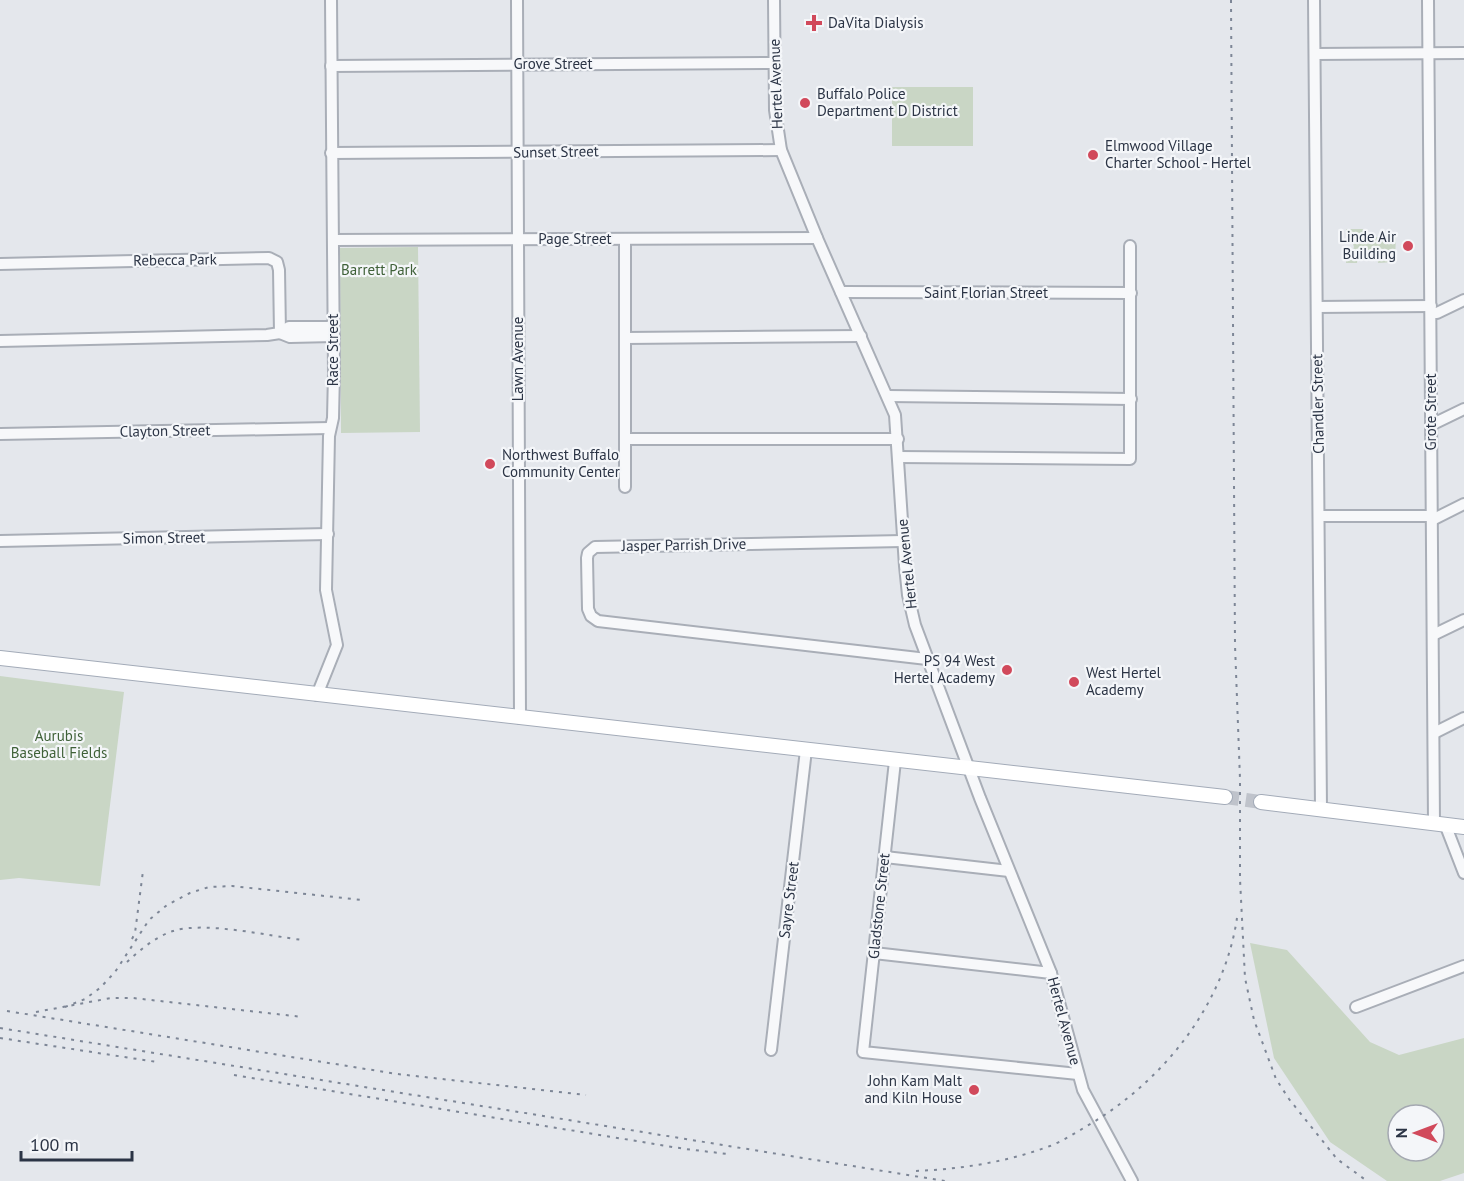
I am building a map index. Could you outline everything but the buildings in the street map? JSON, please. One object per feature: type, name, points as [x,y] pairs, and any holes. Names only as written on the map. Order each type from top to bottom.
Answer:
[{"type":"main road","points":[[0,658],[1225,797]]},
{"type":"main road","points":[[1262,801],[1464,827]]},
{"type":"street","name":"Race Street","points":[[317,695],[337,645],[326,590],[334,331],[331,0]]},
{"type":"street","name":"Lawn Avenue","points":[[517,0],[520,718]]},
{"type":"street","name":"Hertel Avenue","points":[[774,0],[775,110],[781,150],[895,415],[908,595],[915,625],[968,768],[1051,974],[1083,1090],[1132,1181]]},
{"type":"street","name":"Chandler Street","points":[[1314,0],[1321,808]]},
{"type":"street","name":"Grote Street","points":[[1428,0],[1434,734],[1440,824]]},
{"type":"street","points":[[1315,54],[1464,53]]},
{"type":"street","name":"Grove Street","points":[[331,66],[775,63]]},
{"type":"street","name":"Sunset Street","points":[[331,153],[781,150]]},
{"type":"street","points":[[625,238],[625,486]]},
{"type":"street","name":"Page Street","points":[[333,240],[817,238]]},
{"type":"street","points":[[899,457],[1130,459],[1130,246]]},
{"type":"street","name":"Rebecca Park","points":[[0,264],[269,258],[277,262],[279,270],[280,333]]},
{"type":"street","name":"Saint Florian Street","points":[[841,292],[1131,293]]},
{"type":"street","points":[[1317,307],[1431,310],[1437,313],[1464,300]]},
{"type":"street","points":[[0,341],[267,335],[280,333],[290,327],[334,331]]},
{"type":"street","points":[[625,338],[861,336]]},
{"type":"street","points":[[888,396],[1131,399]]},
{"type":"street","points":[[1431,425],[1464,409]]},
{"type":"street","name":"Clayton Street","points":[[0,434],[330,428]]},
{"type":"street","points":[[625,439],[898,439]]},
{"type":"street","points":[[1319,516],[1432,518],[1464,504]]},
{"type":"street","name":"Simon Street","points":[[0,541],[328,534]]},
{"type":"street","name":"Jasper Parrish Drive","points":[[903,541],[599,546],[592,549],[587,558],[588,613],[598,621],[927,659]]},
{"type":"street","points":[[1433,635],[1464,620]]},
{"type":"street","points":[[1434,734],[1464,718]]},
{"type":"street","name":"Sayre Street","points":[[771,1050],[806,750]]},
{"type":"street","name":"Gladstone Street","points":[[895,761],[863,1052],[1078,1074]]},
{"type":"street","points":[[1440,824],[1464,873]]},
{"type":"street","points":[[885,857],[1009,871]]},
{"type":"street","points":[[874,953],[1051,974]]},
{"type":"street","points":[[1356,1007],[1464,966]]},
{"type":"green space","points":[[892,87],[973,87],[973,146],[892,146]]},
{"type":"green space","points":[[1346,229],[1364,229],[1364,237],[1387,237],[1387,233],[1396,233],[1395,262],[1378,263],[1377,255],[1358,255],[1357,263],[1346,263],[1346,255],[1351,253],[1354,247],[1352,241],[1346,239]]},
{"type":"green space","name":"Barrett Park","points":[[418,247],[420,432],[341,433],[340,248]]},
{"type":"green space","name":"Aurubis Baseball Fields","points":[[0,676],[124,692],[100,886],[19,878],[0,880]]},
{"type":"green space","points":[[1250,943],[1287,950],[1370,1042],[1399,1055],[1464,1038],[1464,1173],[1440,1181],[1387,1181],[1330,1142],[1274,1058]]},
{"type":"tunnel","points":[[1225,797],[1261,802]]},
{"type":"railway","points":[[1231,0],[1235,645],[1240,779],[1240,879],[1245,978],[1254,1020],[1276,1079],[1337,1159],[1367,1181]]},
{"type":"railway","points":[[132,939],[135,933],[143,871]]},
{"type":"railway","points":[[65,1007],[85,999],[100,988],[115,972],[149,920],[167,905],[190,893],[209,887],[232,886],[362,900]]},
{"type":"railway","points":[[916,1171],[984,1164],[1034,1152],[1064,1139],[1114,1108],[1164,1064],[1204,1011],[1219,981],[1230,950],[1237,918]]},
{"type":"railway","points":[[127,962],[160,937],[186,928],[219,928],[303,940]]},
{"type":"railway","points":[[36,1012],[111,998],[133,998],[303,1017]]},
{"type":"railway","points":[[7,1011],[397,1074],[586,1095]]},
{"type":"railway","points":[[0,1028],[945,1181]]},
{"type":"railway","points":[[0,1038],[157,1062]]},
{"type":"railway","points":[[234,1075],[685,1149],[728,1154]]},
{"type":"place","name":"DaVita Dialysis","points":[[814,23]]},
{"type":"place","name":"Buffalo Police Department D District","points":[[805,103]]},
{"type":"place","name":"Elmwood Village Charter School - Hertel","points":[[1093,155]]},
{"type":"place","name":"Linde Air Building","points":[[1408,246]]},
{"type":"place","name":"Northwest Buffalo Community Center","points":[[490,464]]},
{"type":"place","name":"PS 94 West Hertel Academy","points":[[1007,670]]},
{"type":"place","name":"West Hertel Academy","points":[[1074,682]]},
{"type":"place","name":"John Kam Malt and Kiln House","points":[[974,1090]]}]
